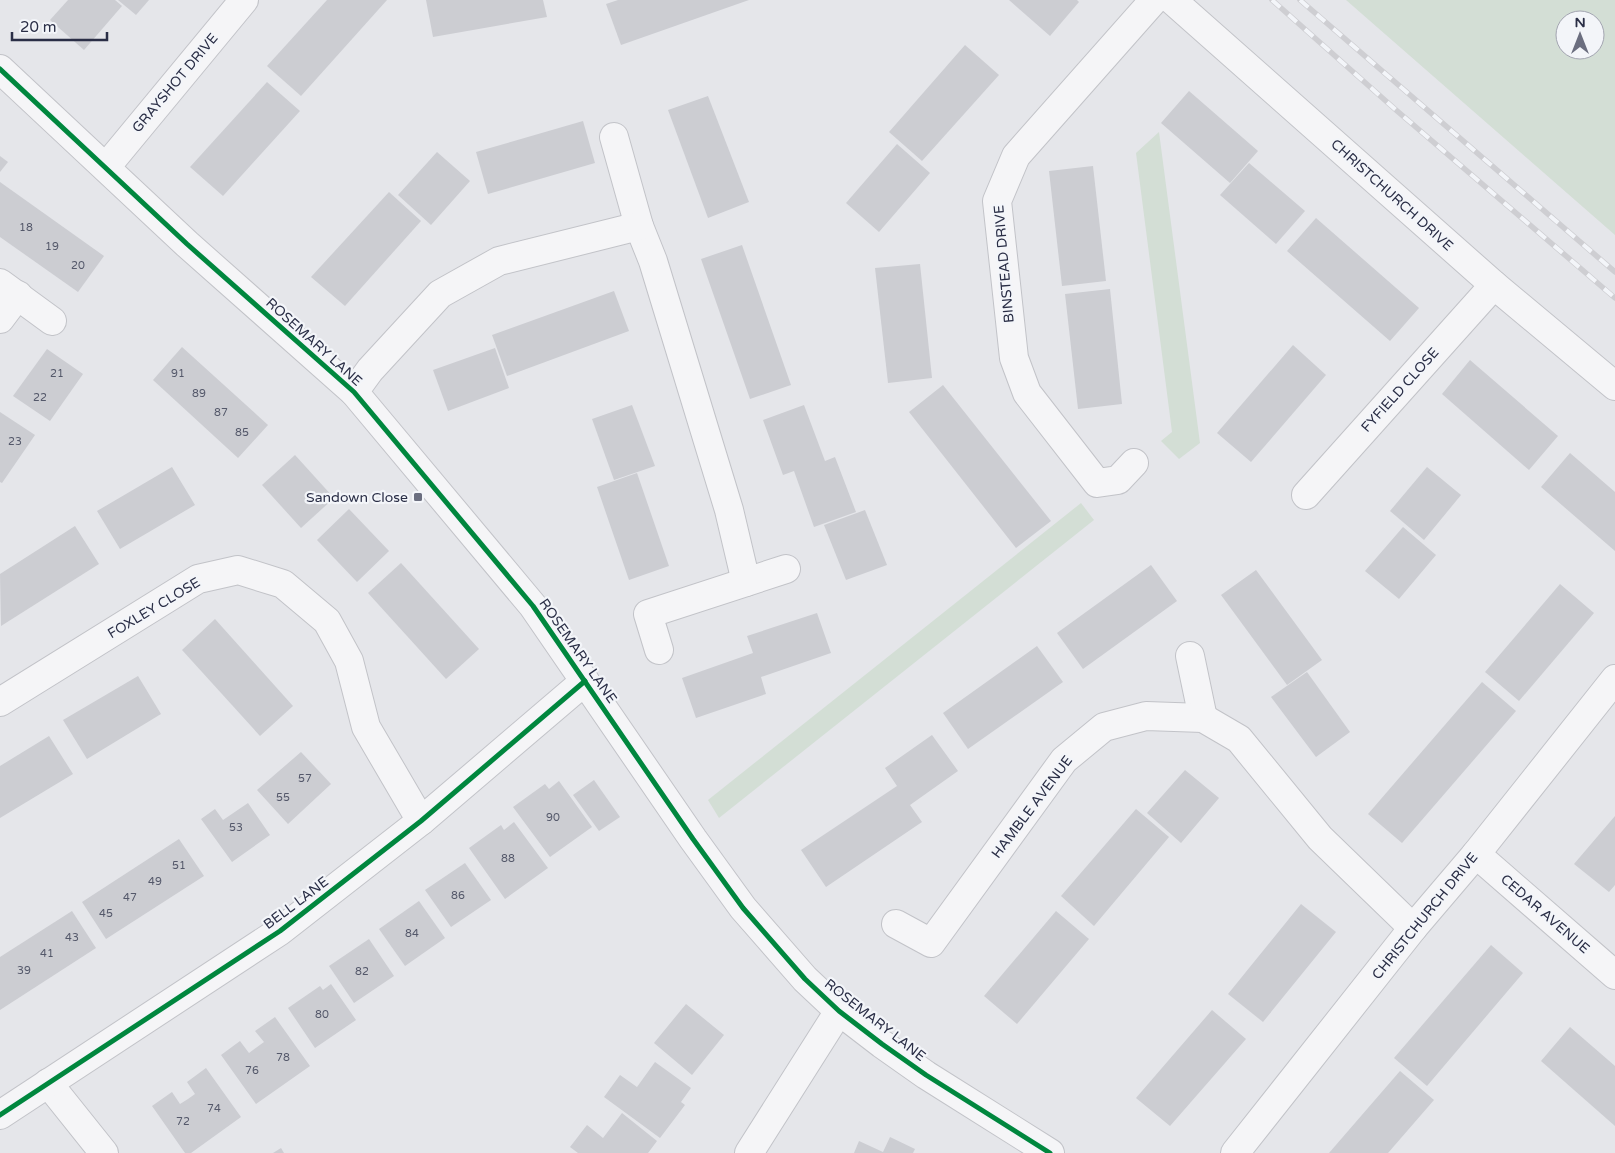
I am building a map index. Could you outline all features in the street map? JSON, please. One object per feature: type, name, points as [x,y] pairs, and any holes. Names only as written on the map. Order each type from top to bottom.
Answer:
[{"type":"street","name":"GRAYSHOT DRIVE","points":[[106,167],[244,0]]},
{"type":"street","name":"BINSTEAD DRIVE","points":[[1134,463],[1118,480],[1097,483],[1027,393],[1014,358],[997,201],[1016,156],[1154,0]]},
{"type":"street","name":"CHRISTCHURCH DRIVE","points":[[1172,0],[1494,285],[1615,386]]},
{"type":"street","name":"ROSEMARY LANE","points":[[0,69],[187,244],[354,392],[533,606],[693,839],[743,908],[805,980],[839,1011],[882,1044],[926,1075],[1050,1153]]},
{"type":"street","points":[[614,137],[639,226],[652,260],[729,510],[746,582]]},
{"type":"street","points":[[354,392],[370,370],[440,294],[499,260],[639,226]]},
{"type":"street","name":"FYFIELD CLOSE","points":[[1306,495],[1494,285]]},
{"type":"street","points":[[0,319],[9,289],[52,321]]},
{"type":"street","points":[[659,650],[648,614],[786,569]]},
{"type":"street","name":"FOXLEY CLOSE","points":[[0,702],[198,579],[238,570],[283,584],[327,621],[348,661],[366,727],[421,821]]},
{"type":"street","points":[[1190,656],[1203,718]]},
{"type":"street","name":"CHRISTCHURCH DRIVE","points":[[1235,1153],[1413,928],[1476,854],[1615,679]]},
{"type":"street","name":"BELL LANE","points":[[0,1115],[280,931],[421,821],[585,681]]},
{"type":"street","name":"HAMBLE AVENUE","points":[[896,924],[931,943],[1064,760],[1104,727],[1146,716],[1203,718],[1239,739],[1320,838],[1413,928]]},
{"type":"street","name":"CEDAR AVENUE","points":[[1476,854],[1615,975]]},
{"type":"street","points":[[749,1153],[839,1011]]},
{"type":"street","points":[[48,1083],[104,1153]]},
{"type":"shaded area","points":[[1346,0],[1615,0],[1615,235]]},
{"type":"shaded area","points":[[1159,132],[1200,443],[1179,459],[1161,441],[1172,432],[1136,153]]},
{"type":"shaded area","points":[[1081,503],[1094,520],[719,818],[708,800]]},
{"type":"building","points":[[68,0],[115,0],[122,6],[84,50],[50,20]]},
{"type":"building","points":[[118,0],[149,0],[136,15]]},
{"type":"building","points":[[327,0],[387,0],[301,96],[267,66]]},
{"type":"building","points":[[426,0],[543,0],[547,17],[433,37]]},
{"type":"building","points":[[618,0],[749,0],[621,45],[606,4]]},
{"type":"building","points":[[1009,0],[1077,0],[1079,2],[1050,36]]},
{"type":"building","points":[[965,45],[999,75],[922,161],[889,132]]},
{"type":"building","points":[[267,82],[300,111],[223,196],[190,167]]},
{"type":"building","points":[[1189,91],[1258,151],[1230,183],[1161,123]]},
{"type":"building","points":[[708,96],[749,202],[708,218],[668,110]]},
{"type":"building","points":[[583,121],[595,163],[488,194],[476,152]]},
{"type":"building","points":[[897,144],[930,173],[879,232],[846,203]]},
{"type":"building","points":[[437,152],[470,181],[431,225],[398,195]]},
{"type":"building","points":[[0,156],[8,162],[0,172]]},
{"type":"building","points":[[1249,163],[1305,211],[1276,244],[1220,195]]},
{"type":"building","points":[[1093,166],[1106,281],[1062,286],[1049,171]]},
{"type":"building","points":[[0,182],[104,256],[78,292],[0,237]]},
{"type":"building","points":[[389,192],[421,221],[345,306],[311,277]]},
{"type":"building","points":[[1316,218],[1419,308],[1390,341],[1287,251]]},
{"type":"building","points":[[742,245],[791,385],[750,399],[701,259]]},
{"type":"building","points":[[920,264],[932,378],[888,383],[875,268]]},
{"type":"building","points":[[1110,289],[1122,404],[1078,409],[1065,294]]},
{"type":"building","points":[[614,291],[629,331],[507,376],[492,335]]},
{"type":"building","points":[[1293,345],[1326,375],[1251,462],[1217,433]]},
{"type":"building","points":[[182,347],[268,425],[238,458],[153,380]]},
{"type":"building","points":[[495,348],[509,388],[448,411],[433,370]]},
{"type":"building","points":[[47,349],[83,374],[50,421],[13,396]]},
{"type":"building","points":[[1470,360],[1558,436],[1529,470],[1442,394]]},
{"type":"building","points":[[943,385],[1051,521],[1016,548],[909,412]]},
{"type":"building","points":[[632,405],[655,466],[614,480],[592,419]]},
{"type":"building","points":[[804,405],[825,461],[835,457],[856,512],[814,527],[794,471],[783,475],[763,420]]},
{"type":"building","points":[[0,412],[35,435],[2,483],[0,482]]},
{"type":"building","points":[[1570,453],[1615,492],[1615,551],[1541,487]]},
{"type":"building","points":[[295,455],[334,498],[301,528],[262,485]]},
{"type":"building","points":[[172,467],[195,505],[120,549],[97,511]]},
{"type":"building","points":[[1427,467],[1461,495],[1424,540],[1390,511]]},
{"type":"building","points":[[637,473],[669,566],[629,580],[597,487]]},
{"type":"building","points":[[349,509],[389,551],[357,582],[317,540]]},
{"type":"building","points":[[865,510],[887,565],[846,580],[824,525]]},
{"type":"building","points":[[75,526],[99,564],[1,626],[0,574]]},
{"type":"building","points":[[1403,527],[1436,555],[1399,599],[1365,571]]},
{"type":"building","points":[[401,563],[479,649],[446,679],[368,593]]},
{"type":"building","points":[[1151,565],[1177,601],[1083,669],[1057,633]]},
{"type":"building","points":[[1256,570],[1322,660],[1287,685],[1221,595]]},
{"type":"building","points":[[1560,584],[1594,613],[1519,701],[1485,672]]},
{"type":"building","points":[[817,613],[831,653],[761,677],[766,694],[696,718],[682,678],[753,653],[747,636]]},
{"type":"building","points":[[215,619],[293,706],[260,736],[182,650]]},
{"type":"building","points":[[1037,646],[1063,682],[968,749],[943,713]]},
{"type":"building","points":[[1307,672],[1350,732],[1316,757],[1271,697]]},
{"type":"building","points":[[138,676],[161,714],[87,759],[63,720]]},
{"type":"building","points":[[1482,682],[1516,711],[1402,843],[1368,814]]},
{"type":"building","points":[[932,735],[958,771],[910,805],[922,822],[826,887],[801,850],[897,786],[885,768]]},
{"type":"building","points":[[49,736],[73,774],[0,818],[0,766]]},
{"type":"building","points":[[301,752],[331,784],[288,824],[257,790]]},
{"type":"building","points":[[1185,770],[1219,798],[1181,843],[1147,813]]},
{"type":"building","points":[[594,780],[620,817],[599,831],[573,795]]},
{"type":"building","points":[[559,781],[592,827],[550,857],[513,807],[545,784],[549,789]]},
{"type":"building","points":[[248,803],[270,835],[232,862],[201,819],[215,809],[223,820]]},
{"type":"building","points":[[1136,809],[1169,837],[1094,926],[1061,896]]},
{"type":"building","points":[[1615,816],[1615,885],[1609,892],[1574,864]]},
{"type":"building","points":[[514,822],[548,868],[505,899],[469,848],[501,825],[504,830]]},
{"type":"building","points":[[179,839],[204,876],[106,939],[82,902]]},
{"type":"building","points":[[465,863],[491,900],[451,927],[425,890]]},
{"type":"building","points":[[419,901],[445,938],[405,966],[379,929]]},
{"type":"building","points":[[1301,904],[1336,932],[1263,1022],[1228,994]]},
{"type":"building","points":[[72,911],[96,948],[0,1010],[0,957]]},
{"type":"building","points":[[1056,911],[1089,939],[1017,1024],[984,996]]},
{"type":"building","points":[[369,939],[394,976],[354,1003],[329,966]]},
{"type":"building","points":[[1491,945],[1523,973],[1427,1086],[1394,1058]]},
{"type":"building","points":[[331,984],[356,1020],[315,1048],[288,1008],[320,986],[323,990]]},
{"type":"building","points":[[686,1004],[724,1035],[692,1075],[654,1043]]},
{"type":"building","points":[[1212,1010],[1246,1039],[1170,1126],[1136,1098]]},
{"type":"building","points":[[275,1017],[310,1066],[256,1104],[221,1055],[240,1041],[249,1053],[264,1042],[255,1031]]},
{"type":"building","points":[[1570,1027],[1615,1066],[1615,1126],[1541,1061]]},
{"type":"building","points":[[655,1062],[691,1088],[681,1102],[685,1105],[660,1138],[604,1097],[620,1075],[637,1087]]},
{"type":"building","points":[[206,1068],[241,1117],[191,1153],[185,1153],[152,1106],[172,1092],[180,1104],[188,1099],[195,1094],[187,1082]]},
{"type":"building","points":[[1400,1071],[1434,1100],[1388,1153],[1329,1153]]},
{"type":"building","points":[[622,1113],[657,1141],[648,1153],[578,1153],[570,1147],[587,1125],[603,1138]]},
{"type":"building","points":[[890,1137],[915,1149],[913,1153],[854,1153],[859,1141],[883,1152]]},
{"type":"building","points":[[281,1148],[284,1153],[273,1153]]},
{"type":"railway","points":[[1272,0],[1396,110],[1615,298]]},
{"type":"railway","points":[[1300,0],[1615,272]]},
{"type":"cycle path","points":[[0,69],[187,244],[354,392],[533,606],[693,839],[743,908],[805,979],[839,1011],[882,1044],[926,1075],[1050,1153]]},
{"type":"cycle path","points":[[0,1115],[280,931],[421,821],[585,681]]},
{"type":"place","name":"Sandown Close","points":[[418,497]]}]
